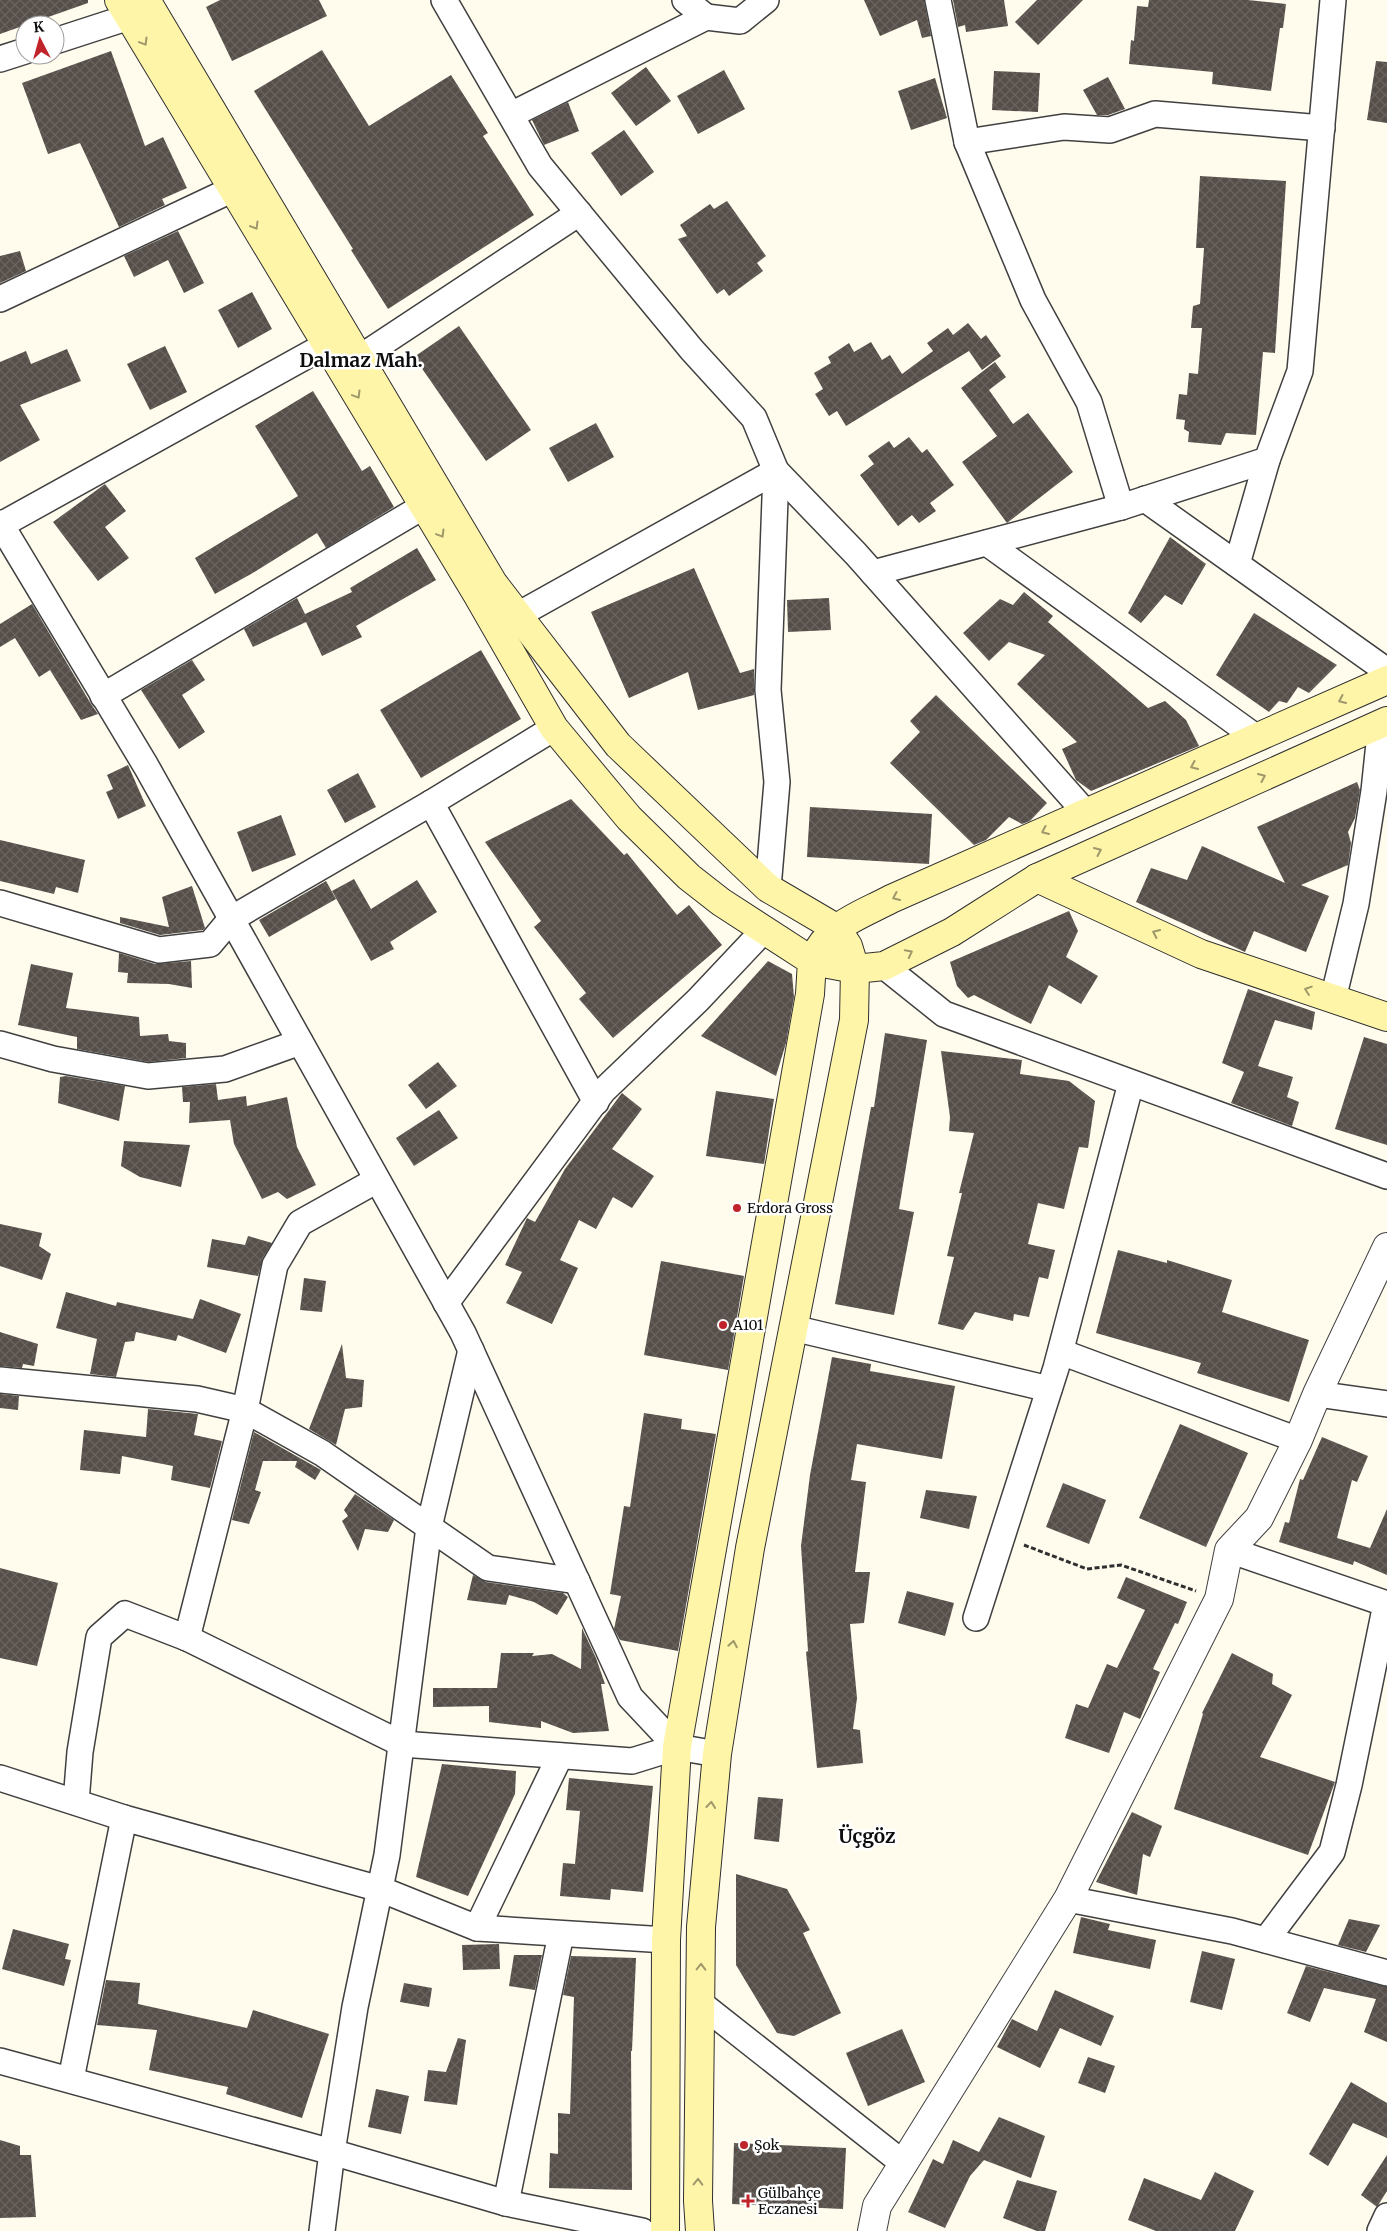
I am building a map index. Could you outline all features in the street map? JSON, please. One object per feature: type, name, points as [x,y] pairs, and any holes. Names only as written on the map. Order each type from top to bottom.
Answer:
[{"type":"main road","points":[[131,6],[233,189],[424,506],[554,728],[629,818],[663,853],[715,897],[763,931],[812,961],[855,969],[884,966],[952,932],[1037,878],[1384,722]]},
{"type":"main road","points":[[131,6],[358,360],[493,583],[618,745],[768,888],[836,928],[848,946],[855,969],[854,1020],[750,1548],[717,1754],[702,1917],[698,2202],[700,2231]]},
{"type":"main road","points":[[665,2231],[666,1940],[678,1746],[810,994],[812,961],[818,948],[836,928],[891,899],[1387,680]]},
{"type":"main road","points":[[1037,878],[1201,954],[1387,1017]]},
{"type":"street","points":[[444,0],[540,166],[692,350],[754,418],[776,471],[873,573],[1086,813]]},
{"type":"street","points":[[685,0],[706,17],[740,21],[766,0]]},
{"type":"street","points":[[938,0],[967,142],[1033,300],[1089,402],[1121,507]]},
{"type":"street","points":[[1237,564],[1267,460],[1300,371],[1333,0]]},
{"type":"street","points":[[65,36],[131,6]]},
{"type":"street","points":[[511,115],[706,17]]},
{"type":"street","points":[[0,59],[15,54]]},
{"type":"street","points":[[967,142],[1064,127],[1110,130],[1155,114],[1322,128]]},
{"type":"street","points":[[0,300],[233,189]]},
{"type":"street","points":[[358,360],[579,213]]},
{"type":"street","points":[[326,345],[1,524],[146,766],[446,1303],[471,1350],[630,1698],[678,1746]]},
{"type":"street","points":[[873,573],[1121,507],[1267,460]]},
{"type":"street","points":[[518,615],[776,471]]},
{"type":"street","points":[[768,888],[777,782],[768,690],[776,471]]},
{"type":"street","points":[[1145,499],[1387,671]]},
{"type":"street","points":[[103,696],[424,506]]},
{"type":"street","points":[[988,543],[1257,738]]},
{"type":"street","points":[[1334,999],[1356,904],[1384,722]]},
{"type":"street","points":[[0,903],[159,950],[210,944],[231,919],[431,803],[554,728]]},
{"type":"street","points":[[431,803],[596,1102]]},
{"type":"street","points":[[446,1303],[603,1091],[698,1000],[763,931]]},
{"type":"street","points":[[884,966],[944,1014],[1387,1176]]},
{"type":"street","points":[[0,1044],[53,1059],[148,1076],[225,1069],[300,1042]]},
{"type":"street","points":[[976,1618],[1060,1352],[1131,1082]]},
{"type":"street","points":[[187,1638],[245,1410],[275,1265],[300,1223],[378,1180]]},
{"type":"street","points":[[872,2231],[878,2206],[1068,1899],[1219,1599],[1229,1550],[1259,1518],[1298,1440],[1317,1394],[1387,1246]]},
{"type":"street","points":[[793,1328],[1049,1390]]},
{"type":"street","points":[[322,2231],[332,2152],[355,2007],[387,1854],[429,1527],[471,1350]]},
{"type":"street","points":[[1060,1352],[1298,1440]]},
{"type":"street","points":[[0,1380],[197,1399],[245,1410],[322,1453],[488,1568],[577,1581]]},
{"type":"street","points":[[1317,1394],[1387,1404]]},
{"type":"street","points":[[1229,1550],[1386,1604],[1349,1785],[1332,1852],[1266,1940]]},
{"type":"street","points":[[76,1802],[80,1752],[99,1637],[125,1614],[187,1638],[402,1744],[632,1761],[678,1746],[717,1754]]},
{"type":"street","points":[[477,1928],[560,1756]]},
{"type":"street","points":[[0,1778],[124,1818],[380,1889],[477,1928],[666,1940]]},
{"type":"street","points":[[71,2079],[124,1818]]},
{"type":"street","points":[[1068,1899],[1232,1931],[1387,1973]]},
{"type":"street","points":[[506,2204],[561,1934]]},
{"type":"street","points":[[700,2002],[904,2164]]},
{"type":"street","points":[[0,2061],[332,2152],[506,2204],[642,2231]]},
{"type":"street","points":[[1380,2231],[1387,2216]]},
{"type":"path","points":[[1002,1537],[1087,1569],[1121,1565],[1219,1599]]},
{"type":"building","points":[[0,0],[88,0],[88,3],[54,15],[15,15],[15,29],[0,34]]},
{"type":"building","points":[[220,0],[319,0],[327,16],[232,61],[206,7]]},
{"type":"building","points":[[864,0],[924,0],[931,36],[922,38],[917,20],[880,36]]},
{"type":"building","points":[[953,0],[1004,0],[1008,26],[966,32],[965,25],[958,27]]},
{"type":"building","points":[[1037,0],[1083,0],[1038,45],[1015,22]]},
{"type":"building","points":[[1149,0],[1248,0],[1286,4],[1283,28],[1280,28],[1271,91],[1212,84],[1213,72],[1129,64],[1131,40],[1134,41],[1137,6],[1148,7]]},
{"type":"building","points":[[322,50],[369,126],[451,75],[488,133],[483,136],[534,215],[388,309],[351,250],[353,249],[254,91]]},
{"type":"building","points":[[111,51],[145,146],[163,137],[187,188],[162,199],[165,205],[119,227],[80,143],[48,154],[22,83]]},
{"type":"building","points":[[1376,61],[1387,62],[1387,123],[1367,120]]},
{"type":"building","points":[[646,67],[671,101],[636,126],[611,93]]},
{"type":"building","points":[[724,70],[745,109],[698,134],[677,96]]},
{"type":"building","points":[[994,71],[1040,73],[1038,112],[992,110]]},
{"type":"building","points":[[1108,77],[1125,109],[1108,115],[1097,115],[1083,90]]},
{"type":"building","points":[[935,78],[947,118],[911,130],[898,91]]},
{"type":"building","points":[[568,102],[579,131],[544,145],[532,120]]},
{"type":"building","points":[[624,130],[654,172],[621,196],[591,153]]},
{"type":"building","points":[[1200,176],[1286,181],[1275,353],[1263,352],[1256,435],[1226,433],[1221,445],[1188,442],[1189,432],[1184,429],[1185,420],[1176,419],[1179,394],[1187,395],[1189,373],[1198,374],[1202,328],[1191,328],[1193,306],[1200,304],[1204,248],[1196,248]]},
{"type":"building","points":[[727,201],[766,256],[757,263],[763,271],[729,296],[724,289],[717,294],[678,239],[687,236],[680,225],[710,204],[714,209]]},
{"type":"building","points":[[178,231],[204,283],[184,293],[168,260],[134,277],[124,256]]},
{"type":"building","points":[[20,251],[26,271],[0,283],[0,256]]},
{"type":"building","points":[[252,292],[272,329],[238,348],[218,310]]},
{"type":"building","points":[[968,323],[981,339],[986,335],[1001,356],[982,370],[969,351],[846,426],[837,411],[829,416],[815,394],[823,389],[814,373],[831,363],[828,357],[849,343],[854,352],[871,342],[882,360],[890,355],[902,374],[933,351],[927,343],[948,328],[953,335]]},
{"type":"building","points":[[459,326],[531,430],[486,461],[414,357]]},
{"type":"building","points":[[165,346],[187,392],[150,410],[127,364]]},
{"type":"building","points":[[67,349],[81,381],[20,405],[40,440],[0,462],[0,362],[26,351],[31,364]]},
{"type":"building","points":[[995,362],[1006,377],[989,390],[1013,424],[1028,413],[1073,472],[1007,523],[962,462],[997,436],[961,388]]},
{"type":"building","points":[[313,391],[362,471],[370,466],[394,507],[326,548],[317,533],[215,594],[195,558],[298,496],[255,426]]},
{"type":"building","points":[[596,423],[614,457],[568,482],[549,448]]},
{"type":"building","points":[[909,437],[922,453],[927,449],[954,485],[930,503],[936,511],[919,523],[912,515],[898,526],[860,475],[874,464],[868,456],[889,441],[894,448]]},
{"type":"building","points":[[105,484],[126,511],[105,527],[129,558],[98,581],[53,522]]},
{"type":"building","points":[[1170,537],[1206,564],[1182,605],[1165,595],[1141,623],[1128,613]]},
{"type":"building","points":[[417,548],[436,580],[356,626],[362,637],[322,656],[306,622],[253,647],[244,629],[297,598],[305,614],[352,592],[350,588]]},
{"type":"building","points":[[694,568],[740,673],[754,669],[754,695],[698,710],[688,672],[629,698],[591,612]]},
{"type":"building","points":[[1024,592],[1053,616],[1048,622],[1148,708],[1165,701],[1186,720],[1199,746],[1091,791],[1076,780],[1062,749],[1077,742],[1017,684],[1045,655],[1009,642],[989,661],[963,633],[1000,599],[1013,605]]},
{"type":"building","points":[[829,598],[831,630],[788,632],[787,600]]},
{"type":"building","points":[[32,604],[98,714],[81,720],[50,670],[39,677],[15,638],[0,647],[0,624]]},
{"type":"building","points":[[1254,613],[1337,665],[1309,693],[1298,687],[1287,703],[1279,701],[1269,712],[1216,675]]},
{"type":"building","points":[[481,650],[521,719],[421,778],[380,710]]},
{"type":"building","points":[[192,660],[205,680],[182,695],[205,732],[179,749],[141,690]]},
{"type":"building","points":[[936,695],[1047,803],[1030,821],[1022,824],[1009,817],[986,840],[974,845],[890,763],[920,732],[910,721]]},
{"type":"building","points":[[128,765],[146,806],[118,819],[106,792],[113,789],[107,775]]},
{"type":"building","points":[[358,773],[376,807],[345,823],[327,790]]},
{"type":"building","points":[[1357,782],[1360,790],[1355,818],[1348,832],[1351,843],[1348,865],[1301,885],[1329,896],[1306,952],[1254,931],[1245,952],[1136,902],[1151,868],[1187,880],[1202,846],[1285,883],[1257,827]]},
{"type":"building","points":[[571,799],[624,855],[627,853],[677,915],[689,905],[722,945],[613,1038],[579,999],[586,993],[534,927],[541,921],[485,842]]},
{"type":"building","points":[[810,807],[932,814],[929,864],[807,857]]},
{"type":"building","points":[[281,815],[296,855],[252,872],[237,832]]},
{"type":"building","points":[[0,840],[85,860],[78,893],[56,887],[54,894],[0,881]]},
{"type":"building","points":[[354,879],[371,909],[417,880],[437,912],[390,942],[394,949],[371,961],[332,891]]},
{"type":"building","points":[[326,881],[336,899],[269,937],[259,920]]},
{"type":"building","points":[[192,886],[205,928],[203,930],[160,935],[120,923],[120,917],[169,927],[162,897]]},
{"type":"building","points":[[1069,911],[1078,931],[1066,957],[1098,976],[1081,1004],[1049,985],[1031,1024],[974,995],[968,998],[957,986],[950,962]]},
{"type":"building","points":[[119,953],[155,964],[191,961],[192,988],[169,984],[127,983],[128,973],[118,972]]},
{"type":"building","points":[[768,961],[792,974],[794,997],[786,1043],[776,1076],[701,1036]]},
{"type":"building","points":[[31,964],[73,973],[66,1008],[139,1017],[140,1036],[168,1034],[169,1041],[186,1043],[186,1058],[149,1062],[77,1049],[77,1037],[18,1025]]},
{"type":"building","points":[[1248,989],[1315,1012],[1312,1030],[1275,1020],[1258,1066],[1293,1077],[1287,1097],[1299,1102],[1292,1126],[1231,1103],[1244,1072],[1222,1063]]},
{"type":"building","points":[[885,1033],[927,1040],[899,1209],[914,1212],[894,1315],[835,1304],[871,1107],[874,1107]]},
{"type":"building","points":[[1364,1037],[1387,1044],[1387,1145],[1335,1129]]},
{"type":"building","points":[[941,1051],[1022,1060],[1020,1074],[1069,1081],[1095,1101],[1088,1148],[1079,1147],[1064,1209],[1038,1203],[1028,1244],[1055,1250],[1048,1279],[1039,1277],[1029,1317],[1014,1314],[1013,1321],[975,1312],[963,1330],[938,1324],[954,1257],[947,1256],[962,1193],[959,1193],[974,1133],[949,1131],[950,1117]]},
{"type":"building","points":[[438,1062],[457,1086],[426,1109],[408,1085]]},
{"type":"building","points":[[66,1076],[125,1086],[119,1121],[58,1103],[60,1077]]},
{"type":"building","points":[[216,1084],[218,1100],[246,1096],[247,1106],[287,1097],[297,1147],[316,1185],[287,1199],[278,1192],[262,1199],[234,1144],[230,1120],[189,1123],[190,1102],[183,1102],[182,1087]]},
{"type":"building","points":[[716,1091],[774,1099],[764,1164],[706,1156]]},
{"type":"building","points":[[622,1093],[642,1109],[612,1149],[654,1176],[632,1208],[613,1197],[596,1229],[579,1220],[560,1260],[578,1268],[552,1324],[506,1303],[522,1272],[505,1265],[527,1218],[535,1222],[565,1169]]},
{"type":"building","points":[[439,1110],[458,1138],[414,1166],[396,1138]]},
{"type":"building","points":[[124,1141],[190,1145],[181,1187],[140,1177],[121,1166]]},
{"type":"building","points":[[0,1224],[42,1233],[39,1246],[51,1254],[42,1280],[0,1266]]},
{"type":"building","points":[[248,1236],[272,1243],[263,1258],[258,1276],[207,1267],[212,1239],[245,1245]]},
{"type":"building","points":[[1118,1250],[1167,1263],[1167,1260],[1232,1280],[1222,1312],[1309,1340],[1289,1402],[1197,1373],[1201,1363],[1096,1333]]},
{"type":"building","points":[[661,1261],[744,1276],[728,1370],[644,1355]]},
{"type":"building","points":[[304,1278],[326,1281],[322,1312],[300,1310]]},
{"type":"building","points":[[66,1292],[116,1306],[117,1302],[193,1319],[200,1299],[241,1314],[226,1353],[178,1335],[176,1341],[136,1332],[134,1341],[125,1342],[116,1377],[90,1374],[97,1339],[56,1328]]},
{"type":"building","points":[[0,1332],[38,1344],[34,1366],[23,1364],[22,1368],[0,1366]]},
{"type":"building","points":[[342,1344],[346,1378],[364,1380],[362,1407],[345,1409],[336,1445],[309,1429]]},
{"type":"building","points":[[832,1357],[871,1364],[870,1371],[955,1386],[942,1459],[857,1444],[851,1480],[866,1482],[855,1572],[870,1572],[864,1623],[850,1624],[857,1698],[853,1729],[860,1730],[863,1763],[817,1768],[806,1652],[808,1651],[801,1546],[810,1475]]},
{"type":"building","points":[[0,1394],[19,1396],[18,1410],[0,1408]]},
{"type":"building","points":[[148,1409],[198,1414],[194,1435],[222,1441],[210,1488],[171,1480],[173,1466],[122,1456],[120,1474],[80,1470],[84,1430],[146,1437]]},
{"type":"building","points":[[644,1413],[682,1419],[681,1429],[716,1434],[678,1651],[620,1640],[614,1629],[621,1596],[610,1594],[624,1506],[630,1507]]},
{"type":"building","points":[[1180,1424],[1248,1453],[1206,1547],[1139,1518]]},
{"type":"building","points":[[254,1432],[321,1470],[315,1480],[295,1467],[297,1461],[263,1461],[255,1490],[261,1492],[249,1524],[232,1520]]},
{"type":"building","points":[[1322,1437],[1368,1456],[1357,1482],[1352,1480],[1337,1538],[1370,1548],[1387,1509],[1387,1575],[1354,1561],[1353,1565],[1279,1542],[1285,1522],[1289,1523],[1300,1479],[1303,1480]]},
{"type":"building","points":[[1063,1483],[1106,1500],[1089,1544],[1046,1527]]},
{"type":"building","points":[[926,1490],[977,1496],[969,1529],[920,1518]]},
{"type":"building","points":[[355,1494],[394,1520],[388,1532],[365,1529],[358,1551],[342,1521],[348,1516],[344,1510]]},
{"type":"building","points":[[0,1568],[58,1583],[37,1666],[0,1658]]},
{"type":"building","points":[[473,1575],[486,1582],[563,1593],[568,1597],[557,1615],[534,1602],[509,1595],[506,1605],[467,1600]]},
{"type":"building","points":[[1126,1577],[1187,1602],[1178,1624],[1175,1623],[1153,1669],[1160,1672],[1140,1719],[1124,1712],[1109,1753],[1065,1738],[1076,1704],[1088,1708],[1107,1664],[1117,1668],[1145,1610],[1117,1598]]},
{"type":"building","points":[[907,1591],[954,1603],[945,1636],[898,1623]]},
{"type":"building","points":[[582,1628],[596,1658],[605,1684],[601,1684],[609,1731],[573,1733],[541,1721],[541,1728],[489,1722],[489,1706],[433,1707],[433,1688],[497,1688],[501,1653],[534,1653],[532,1656],[552,1654],[581,1669]]},
{"type":"building","points":[[1232,1653],[1273,1674],[1272,1684],[1292,1695],[1260,1757],[1335,1782],[1308,1855],[1174,1809],[1202,1713]]},
{"type":"building","points":[[442,1764],[516,1771],[515,1794],[468,1896],[416,1877]]},
{"type":"building","points":[[569,1778],[653,1786],[643,1892],[611,1889],[610,1900],[560,1896],[563,1863],[575,1864],[580,1811],[566,1810]]},
{"type":"building","points":[[758,1797],[783,1799],[779,1842],[754,1839]]},
{"type":"building","points":[[1132,1812],[1162,1826],[1150,1857],[1143,1854],[1137,1895],[1096,1882]]},
{"type":"building","points":[[736,1874],[787,1889],[810,1930],[803,1933],[841,2013],[794,2036],[777,2033],[736,1965]]},
{"type":"building","points":[[1081,1917],[1110,1924],[1108,1930],[1156,1940],[1150,1969],[1073,1953]]},
{"type":"building","points":[[1349,1919],[1380,1925],[1366,1952],[1338,1945]]},
{"type":"building","points":[[13,1929],[69,1944],[65,1959],[71,1960],[64,1986],[2,1969]]},
{"type":"building","points":[[499,1944],[500,1969],[463,1970],[462,1945]]},
{"type":"building","points":[[1202,1951],[1235,1959],[1222,2010],[1190,2002]]},
{"type":"building","points":[[514,1955],[542,1955],[535,1990],[509,1986]]},
{"type":"building","points":[[571,1956],[636,1958],[631,2051],[632,2190],[549,2188],[550,2153],[558,2154],[558,2113],[570,2114],[574,1997],[563,1995]]},
{"type":"building","points":[[1306,1966],[1387,1987],[1387,2042],[1364,2032],[1376,1999],[1324,1988],[1310,2022],[1287,2013]]},
{"type":"building","points":[[106,1980],[140,1983],[138,2004],[247,2028],[253,2010],[329,2034],[302,2118],[226,2094],[228,2087],[149,2070],[157,2030],[97,2025]]},
{"type":"building","points":[[404,1983],[432,1988],[429,2007],[400,2002]]},
{"type":"building","points":[[1055,1990],[1114,2016],[1101,2046],[1060,2028],[1040,2068],[997,2047],[1012,2019],[1037,2031]]},
{"type":"building","points":[[902,2029],[925,2082],[868,2106],[846,2053]]},
{"type":"building","points":[[458,2038],[466,2040],[457,2105],[424,2101],[428,2070],[446,2072]]},
{"type":"building","points":[[1088,2057],[1115,2066],[1105,2093],[1078,2083]]},
{"type":"building","points":[[1351,2082],[1387,2103],[1387,2138],[1353,2123],[1328,2166],[1309,2154]]},
{"type":"building","points":[[376,2089],[409,2096],[401,2134],[368,2127]]},
{"type":"building","points":[[999,2117],[1045,2136],[1031,2178],[984,2160],[970,2176],[945,2228],[908,2212],[933,2159],[943,2164],[953,2140],[979,2152]]},
{"type":"building","points":[[0,2140],[20,2146],[20,2155],[31,2155],[36,2217],[0,2218]]},
{"type":"building","points":[[734,2143],[846,2148],[843,2209],[732,2204]]},
{"type":"building","points":[[1387,2155],[1387,2191],[1377,2207],[1361,2195]]},
{"type":"building","points":[[1215,2172],[1254,2191],[1235,2231],[1156,2231],[1128,2220],[1144,2178],[1201,2200]]},
{"type":"building","points":[[1017,2180],[1057,2191],[1045,2231],[1037,2231],[1003,2218]]},
{"type":"place","name":"Erdora Gross","points":[[737,1208]]},
{"type":"place","name":"A101","points":[[723,1325]]},
{"type":"place","name":"Şok","points":[[744,2145]]},
{"type":"place","name":"Gülbahçe Eczanesi","points":[[748,2201]]},
{"type":"district","name":"Dalmaz Mah.","points":[[361,360]]},
{"type":"district","name":"Üçgöz","points":[[867,1836]]}]
